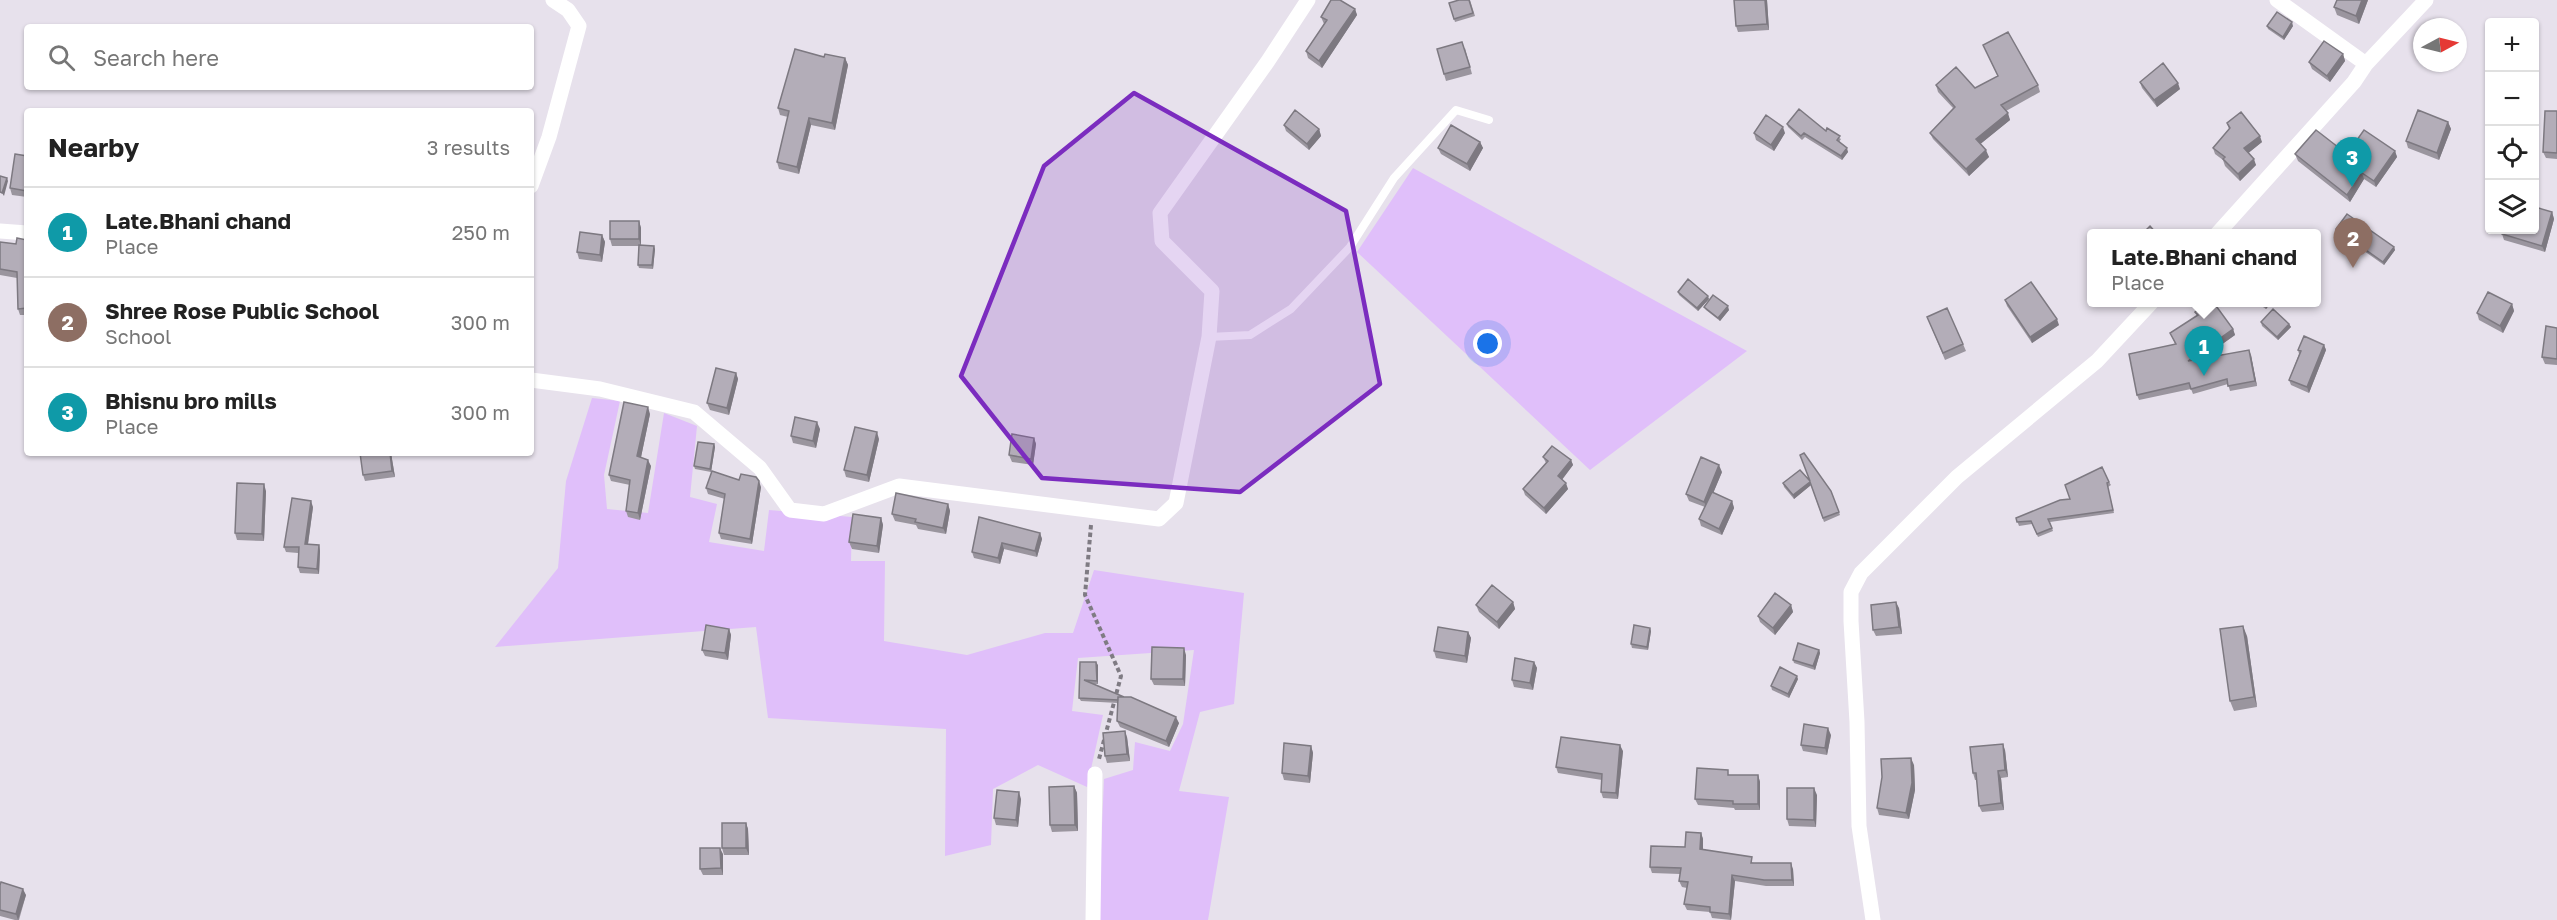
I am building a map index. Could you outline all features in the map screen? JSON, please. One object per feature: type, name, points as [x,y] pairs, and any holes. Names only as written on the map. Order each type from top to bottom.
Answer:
[{"type":"street","points":[[534,178],[549,137],[579,26],[568,10],[553,0]]},
{"type":"street","points":[[534,380],[600,389],[694,412],[760,468],[790,510],[824,514],[899,486],[1159,519],[1176,503],[1209,337],[1212,291],[1162,241],[1160,213],[1268,61],[1308,0]]},
{"type":"street","points":[[2277,0],[2366,64]]},
{"type":"street","points":[[2222,229],[2338,100],[2366,64],[2426,0]]},
{"type":"street","points":[[0,231],[24,233]]},
{"type":"street","points":[[1873,920],[1859,826],[1851,592],[1861,573],[1957,477],[2097,361],[2148,307]]},
{"type":"street","points":[[1093,920],[1095,774]]},
{"type":"lane","points":[[1209,337],[1250,334],[1291,309],[1350,246],[1394,178],[1456,110],[1490,120]]},
{"type":"path","points":[[1092,512],[1085,595],[1121,676],[1095,774]]},
{"type":"highlighted area","points":[[1134,93],[1346,211],[1380,384],[1240,492],[1042,478],[961,376],[1044,166]]},
{"type":"shaded area","points":[[1413,168],[1747,351],[1590,470],[1357,252]]},
{"type":"shaded area","points":[[592,398],[620,401],[604,475],[607,509],[648,513],[664,413],[697,426],[690,497],[717,504],[709,542],[764,551],[769,510],[852,517],[851,561],[885,561],[884,641],[967,655],[1045,633],[1073,633],[1094,570],[1244,593],[1234,704],[1200,712],[1179,791],[1229,797],[1208,920],[1098,920],[1104,779],[1133,770],[1135,742],[1170,751],[1183,724],[1194,650],[1078,658],[1072,711],[1103,715],[1087,787],[1038,765],[993,789],[991,845],[945,856],[946,729],[768,718],[756,627],[495,647],[558,568],[566,481]]},
{"type":"building","points":[[1331,0],[1340,0],[1355,9],[1319,61],[1306,51],[1327,20],[1321,17]]},
{"type":"building","points":[[1469,0],[1473,13],[1454,19],[1449,3]]},
{"type":"building","points":[[1734,0],[1765,0],[1767,24],[1736,26]]},
{"type":"building","points":[[2337,0],[2362,0],[2356,16],[2334,7]]},
{"type":"building","points":[[2277,12],[2292,22],[2283,37],[2267,26]]},
{"type":"building","points":[[2008,32],[2038,85],[2001,105],[2008,113],[1976,139],[1986,150],[1966,169],[1930,133],[1955,107],[1936,85],[1956,67],[1975,88],[1998,76],[1983,45]]},
{"type":"building","points":[[2324,41],[2343,54],[2327,76],[2309,62]]},
{"type":"building","points":[[1462,42],[1470,67],[1444,74],[1437,49]]},
{"type":"building","points":[[795,49],[824,57],[825,54],[845,58],[832,123],[809,118],[797,167],[777,162],[789,111],[778,108]]},
{"type":"building","points":[[2163,63],[2178,83],[2154,100],[2140,82]]},
{"type":"building","points":[[1799,109],[1826,131],[1827,128],[1840,136],[1837,140],[1847,148],[1841,156],[1804,133],[1801,136],[1787,124]]},
{"type":"building","points":[[1295,110],[1319,129],[1307,144],[1284,125]]},
{"type":"building","points":[[2418,110],[2448,122],[2437,153],[2406,141]]},
{"type":"building","points":[[2545,111],[2557,111],[2557,153],[2543,152]]},
{"type":"building","points":[[2241,112],[2260,136],[2244,148],[2254,159],[2238,174],[2223,159],[2225,157],[2213,148],[2230,128],[2227,123]]},
{"type":"building","points":[[1766,115],[1783,127],[1771,145],[1754,133]]},
{"type":"building","points":[[1451,125],[1480,142],[1467,164],[1438,148]]},
{"type":"building","points":[[2316,130],[2347,154],[2364,130],[2395,151],[2374,181],[2362,173],[2347,195],[2295,154]]},
{"type":"building","points":[[15,154],[24,156],[24,190],[10,188]]},
{"type":"building","points":[[0,176],[7,178],[2,193],[0,192]]},
{"type":"building","points":[[2539,208],[2552,212],[2542,246],[2502,234],[2539,234]]},
{"type":"building","points":[[2347,214],[2394,247],[2383,262],[2336,229]]},
{"type":"building","points":[[610,221],[639,221],[639,239],[610,239]]},
{"type":"building","points":[[580,232],[602,235],[600,255],[577,252]]},
{"type":"building","points":[[17,238],[24,239],[24,308],[18,309],[17,272],[0,269],[0,242],[16,244]]},
{"type":"building","points":[[639,245],[654,246],[652,265],[638,265]]},
{"type":"building","points":[[1688,279],[1708,296],[1697,308],[1678,292]]},
{"type":"building","points":[[2031,282],[2057,319],[2030,337],[2005,300]]},
{"type":"building","points":[[2488,292],[2512,304],[2500,326],[2477,313]]},
{"type":"building","points":[[1713,295],[1728,306],[1718,318],[1704,307]]},
{"type":"building","points":[[2202,307],[2217,307],[2233,329],[2188,361],[2249,350],[2255,381],[2228,386],[2227,379],[2191,389],[2189,383],[2137,395],[2129,354],[2176,344],[2170,333],[2198,315],[2195,312]]},
{"type":"building","points":[[1947,308],[1963,344],[1943,353],[1927,317]]},
{"type":"building","points":[[2273,309],[2289,324],[2277,337],[2261,322]]},
{"type":"building","points":[[2546,326],[2557,328],[2557,359],[2542,357]]},
{"type":"building","points":[[2304,336],[2324,345],[2307,387],[2289,380],[2301,351],[2298,350]]},
{"type":"building","points":[[716,368],[736,373],[727,408],[707,403]]},
{"type":"building","points":[[624,402],[648,407],[637,456],[648,460],[638,513],[626,511],[630,480],[609,475]]},
{"type":"building","points":[[795,417],[817,422],[813,441],[791,436]]},
{"type":"building","points":[[855,427],[877,432],[867,475],[844,470]]},
{"type":"building","points":[[1012,434],[1034,438],[1031,459],[1009,455]]},
{"type":"building","points":[[698,442],[714,444],[710,469],[694,466]]},
{"type":"building","points":[[1552,446],[1571,460],[1558,476],[1566,483],[1544,508],[1523,489],[1548,461],[1543,457]]},
{"type":"building","points":[[1804,453],[1831,491],[1839,512],[1823,518],[1810,482],[1793,495],[1783,483],[1800,470],[1810,481],[1800,455]]},
{"type":"building","points":[[360,456],[390,456],[392,471],[363,475]]},
{"type":"building","points":[[1701,457],[1719,465],[1704,502],[1686,494]]},
{"type":"building","points":[[2102,467],[2109,482],[2107,483],[2113,510],[2048,519],[2052,528],[2037,534],[2031,521],[2017,522],[2016,518],[2060,500],[2070,499],[2065,485]]},
{"type":"building","points":[[712,471],[739,480],[741,474],[756,477],[759,481],[750,539],[719,533],[725,494],[706,488]]},
{"type":"building","points":[[237,483],[264,484],[262,534],[235,533]]},
{"type":"building","points":[[1712,492],[1732,501],[1719,529],[1699,519]]},
{"type":"building","points":[[896,493],[948,504],[943,528],[892,514]]},
{"type":"building","points":[[292,498],[311,501],[305,544],[319,545],[317,569],[298,567],[299,547],[284,547]]},
{"type":"building","points":[[853,514],[881,518],[877,546],[849,542]]},
{"type":"building","points":[[979,517],[1040,533],[1035,551],[1002,543],[998,558],[972,552]]},
{"type":"building","points":[[1492,585],[1513,602],[1497,622],[1476,605]]},
{"type":"building","points":[[1775,593],[1791,605],[1773,628],[1758,616]]},
{"type":"building","points":[[1896,602],[1899,627],[1873,630],[1871,605]]},
{"type":"building","points":[[706,625],[729,629],[725,653],[702,650]]},
{"type":"building","points":[[1634,625],[1650,628],[1647,647],[1631,644]]},
{"type":"building","points":[[2243,626],[2254,697],[2230,701],[2220,629]]},
{"type":"building","points":[[1438,627],[1468,632],[1465,656],[1434,651]]},
{"type":"building","points":[[1798,643],[1819,650],[1813,666],[1793,660]]},
{"type":"building","points":[[1152,647],[1184,648],[1183,679],[1151,679]]},
{"type":"building","points":[[1515,658],[1534,662],[1530,683],[1512,680]]},
{"type":"building","points":[[1080,662],[1096,662],[1097,681],[1084,680],[1124,697],[1118,697],[1118,700],[1079,698]]},
{"type":"building","points":[[1780,667],[1797,676],[1788,694],[1771,686]]},
{"type":"building","points":[[1118,697],[1131,697],[1176,717],[1166,741],[1117,721]]},
{"type":"building","points":[[1804,724],[1828,728],[1825,748],[1801,745]]},
{"type":"building","points":[[1125,731],[1127,754],[1105,756],[1103,733]]},
{"type":"building","points":[[1561,737],[1620,745],[1616,793],[1601,792],[1602,774],[1556,767]]},
{"type":"building","points":[[1284,743],[1311,746],[1308,776],[1282,773]]},
{"type":"building","points":[[2003,744],[2005,770],[1998,771],[2001,803],[1979,806],[1976,773],[1973,773],[1970,747]]},
{"type":"building","points":[[1911,758],[1912,783],[1906,813],[1877,808],[1882,777],[1881,759]]},
{"type":"building","points":[[1697,768],[1728,770],[1728,775],[1758,775],[1758,804],[1733,804],[1733,801],[1695,799]]},
{"type":"building","points":[[1074,786],[1075,825],[1050,825],[1049,787]]},
{"type":"building","points":[[1787,788],[1814,788],[1814,820],[1787,819]]},
{"type":"building","points":[[997,790],[1019,792],[1016,820],[994,818]]},
{"type":"building","points":[[722,823],[746,823],[746,848],[722,848]]},
{"type":"building","points":[[1686,832],[1701,833],[1700,849],[1752,857],[1751,863],[1791,863],[1792,880],[1764,880],[1732,875],[1729,914],[1710,912],[1710,907],[1684,904],[1688,882],[1679,881],[1681,868],[1650,867],[1651,846],[1685,847]]},
{"type":"building","points":[[700,848],[720,848],[721,868],[700,869]]},
{"type":"building","points":[[1,882],[23,889],[16,914],[0,910]]},
{"type":"place","name":"Bhisnu bro mills","points":[[2352,187]]},
{"type":"place","name":"Shree Rose Public School","points":[[2353,268]]},
{"type":"place","name":"Late.Bhani chand","points":[[2204,376]]}]
